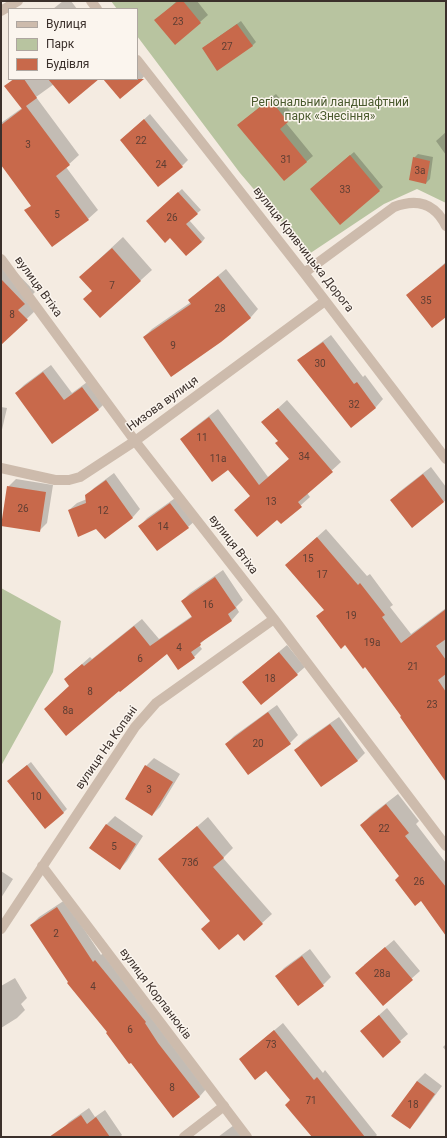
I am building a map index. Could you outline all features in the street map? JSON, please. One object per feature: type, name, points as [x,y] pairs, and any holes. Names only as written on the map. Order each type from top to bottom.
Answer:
[{"type":"street","points":[[1,12],[18,1]]},
{"type":"street","name":"вулиця Кривчицька Дорога","points":[[138,61],[446,459]]},
{"type":"street","points":[[304,274],[394,207],[404,203],[415,202],[425,204],[435,210],[442,218],[446,226]]},
{"type":"street","name":"вулиця Втіха","points":[[1,259],[135,441],[274,619],[446,846]]},
{"type":"street","name":"Низова вулиця","points":[[1,468],[55,480],[69,480],[80,477],[135,441],[325,301]]},
{"type":"street","name":"вулиця На Копані","points":[[1,929],[135,727],[156,703],[274,619]]},
{"type":"street","name":"вулиця Корпанюків","points":[[42,866],[248,1137]]},
{"type":"street","points":[[184,1137],[224,1106]]},
{"type":"green space","name":"Регіональний ландшафтний парк «Знесіння»","points":[[111,1],[446,1],[446,203],[417,189],[384,204],[309,254],[240,173],[138,37],[138,8],[116,8]]},
{"type":"green space","points":[[1,588],[61,621],[53,672],[1,766]]},
{"type":"building","points":[[178,1],[183,1],[201,23],[175,45],[154,20]]},
{"type":"building","points":[[237,24],[253,46],[217,71],[202,48]]},
{"type":"building","points":[[144,79],[120,99],[104,80]]},
{"type":"building","points":[[13,80],[25,80],[37,98],[26,106],[70,165],[56,176],[89,220],[52,247],[24,210],[31,206],[1,165],[1,125],[22,109],[4,86]]},
{"type":"building","points":[[49,80],[98,80],[69,104]]},
{"type":"building","points":[[270,99],[288,122],[280,129],[307,162],[284,181],[237,125]]},
{"type":"building","points":[[144,119],[183,167],[158,187],[120,140]]},
{"type":"building","points":[[350,155],[380,191],[340,225],[310,189]]},
{"type":"building","points":[[413,157],[430,161],[426,184],[409,180]]},
{"type":"building","points":[[178,192],[198,214],[186,224],[202,242],[186,256],[170,238],[165,243],[146,221]]},
{"type":"building","points":[[112,248],[141,281],[100,318],[83,299],[92,291],[79,277]]},
{"type":"building","points":[[446,263],[446,317],[432,328],[406,295]]},
{"type":"building","points":[[218,276],[251,318],[221,342],[171,377],[143,337],[191,304],[188,300]]},
{"type":"building","points":[[1,279],[25,304],[18,310],[28,320],[1,345]]},
{"type":"building","points":[[323,342],[354,384],[357,382],[376,408],[351,428],[297,360]]},
{"type":"building","points":[[43,372],[64,400],[82,387],[99,410],[52,444],[15,393]]},
{"type":"building","points":[[278,408],[333,472],[298,502],[302,507],[281,524],[277,520],[257,537],[234,510],[250,496],[228,470],[212,482],[180,439],[209,417],[259,485],[289,459],[275,443],[278,441],[261,422]]},
{"type":"building","points":[[423,474],[444,502],[412,528],[390,500]]},
{"type":"building","points":[[106,480],[133,518],[105,539],[96,529],[78,537],[68,510],[86,503],[85,495]]},
{"type":"building","points":[[7,486],[46,492],[40,532],[1,526]]},
{"type":"building","points":[[170,503],[189,528],[157,551],[138,526]]},
{"type":"building","points":[[317,537],[358,585],[360,583],[385,615],[382,617],[401,643],[446,609],[446,639],[436,646],[446,660],[446,674],[438,680],[446,692],[446,782],[400,717],[401,716],[365,667],[363,669],[345,645],[341,649],[316,616],[324,610],[285,565]]},
{"type":"building","points":[[215,577],[236,608],[228,614],[232,621],[200,643],[201,645],[191,652],[195,658],[178,670],[167,654],[120,692],[119,691],[66,736],[44,709],[69,686],[64,679],[82,664],[84,666],[134,626],[150,646],[192,617],[181,601]]},
{"type":"building","points":[[279,652],[298,675],[261,705],[242,682]]},
{"type":"building","points":[[268,712],[291,744],[248,775],[225,744]]},
{"type":"building","points":[[330,724],[358,761],[321,787],[294,750]]},
{"type":"building","points":[[27,765],[64,813],[45,829],[7,781]]},
{"type":"building","points":[[145,765],[173,782],[152,816],[125,799]]},
{"type":"building","points":[[386,804],[409,833],[405,836],[446,887],[446,936],[421,901],[415,906],[395,880],[399,876],[360,825]]},
{"type":"building","points":[[106,824],[136,844],[120,870],[89,848]]},
{"type":"building","points":[[197,826],[224,858],[213,867],[263,924],[244,941],[238,934],[219,950],[201,929],[210,921],[158,859]]},
{"type":"building","points":[[57,907],[93,962],[95,960],[146,1022],[145,1023],[158,1043],[200,1097],[173,1118],[131,1063],[129,1064],[106,1033],[107,1032],[67,983],[68,982],[30,925]]},
{"type":"building","points":[[385,947],[413,980],[383,1006],[355,973]]},
{"type":"building","points":[[302,956],[324,986],[298,1006],[275,976]]},
{"type":"building","points":[[379,1015],[401,1042],[383,1058],[360,1031]]},
{"type":"building","points":[[274,1030],[314,1080],[317,1077],[365,1137],[312,1137],[285,1105],[290,1100],[266,1071],[255,1080],[239,1059]]},
{"type":"building","points":[[417,1081],[435,1094],[410,1129],[391,1116]]},
{"type":"building","points":[[81,1115],[87,1124],[96,1117],[110,1137],[49,1137]]}]
